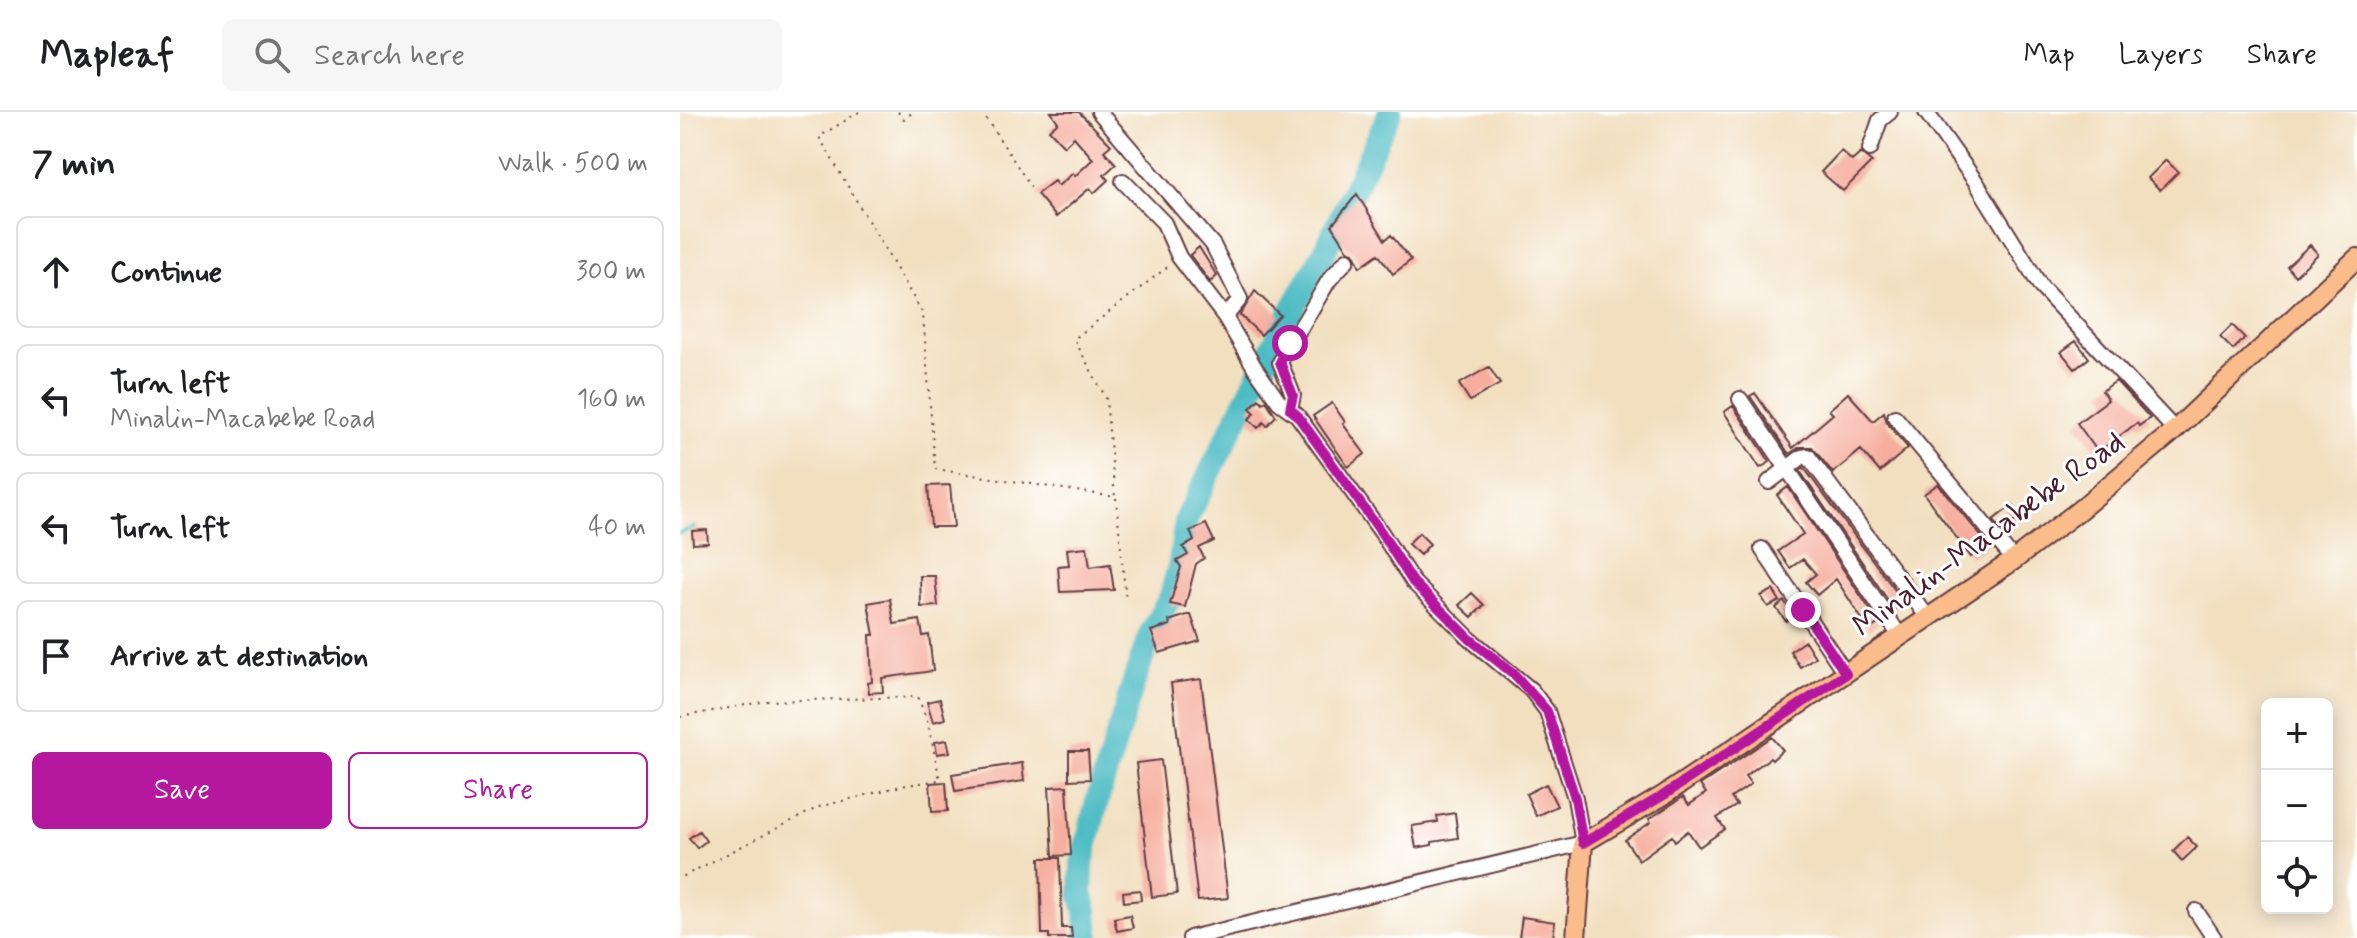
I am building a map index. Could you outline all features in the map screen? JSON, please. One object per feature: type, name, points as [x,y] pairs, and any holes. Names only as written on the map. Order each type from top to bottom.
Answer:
[{"type":"main road","name":"Minalin-Macabebe Road","points":[[1583,843],[1664,795],[2014,560],[2175,430],[2357,258]]},
{"type":"main road","points":[[1576,938],[1583,843]]},
{"type":"street","points":[[1099,112],[1213,245],[1240,299],[1225,317]]},
{"type":"street","points":[[1926,112],[1976,182],[2041,287],[2175,430]]},
{"type":"street","points":[[1870,149],[1882,115]]},
{"type":"street","points":[[1123,181],[1164,223],[1179,257],[1225,317],[1255,368],[1297,415],[1413,582],[1470,639],[1515,675],[1547,711],[1575,798],[1583,843],[1190,938]]},
{"type":"street","points":[[1285,405],[1293,395],[1280,362],[1329,280],[1347,260]]},
{"type":"street","points":[[1740,399],[1900,636]]},
{"type":"street","points":[[1895,417],[2014,560]]},
{"type":"street","points":[[1769,482],[1808,456],[1929,619]]},
{"type":"street","points":[[1762,549],[1846,674]]},
{"type":"street","points":[[2196,911],[2214,938]]},
{"type":"path","points":[[859,112],[819,137],[923,314],[935,469],[1115,497]]},
{"type":"path","points":[[898,112],[904,119],[913,112]]},
{"type":"path","points":[[982,112],[1031,187]]},
{"type":"path","points":[[1126,601],[1106,398],[1074,339],[1179,257]]},
{"type":"path","points":[[680,717],[767,701],[918,697],[928,723],[940,780],[901,786],[819,807],[680,878]]},
{"type":"building","points":[[1051,112],[1079,112],[1111,145],[1104,151],[1116,164],[1104,175],[1108,180],[1094,193],[1090,188],[1056,217],[1037,194],[1054,181],[1058,186],[1073,173],[1075,176],[1093,159],[1074,137],[1064,146],[1049,130],[1058,122]]},
{"type":"building","points":[[1841,151],[1852,161],[1861,153],[1872,162],[1843,191],[1821,172]]},
{"type":"building","points":[[2166,160],[2178,172],[2160,190],[2148,178]]},
{"type":"building","points":[[1357,194],[1385,240],[1391,235],[1411,260],[1393,274],[1378,254],[1360,267],[1354,253],[1348,250],[1332,225]]},
{"type":"building","points":[[2310,245],[2318,254],[2295,276],[2287,266]]},
{"type":"building","points":[[1199,247],[1217,276],[1210,282],[1190,255]]},
{"type":"building","points":[[1255,291],[1280,315],[1261,335],[1240,315]]},
{"type":"building","points":[[2232,325],[2245,338],[2233,350],[2220,337]]},
{"type":"building","points":[[2076,341],[2089,358],[2075,369],[2061,352]]},
{"type":"building","points":[[1489,367],[1500,384],[1470,401],[1459,384]]},
{"type":"building","points":[[2116,381],[2150,418],[2139,426],[2137,423],[2098,452],[2077,423],[2108,400],[2102,391]]},
{"type":"building","points":[[1755,393],[1793,448],[1833,414],[1829,410],[1848,393],[1873,421],[1884,412],[1887,423],[1908,448],[1880,472],[1861,450],[1833,473],[1812,447],[1800,447],[1789,454],[1750,396]]},
{"type":"building","points":[[1259,399],[1263,403],[1266,401],[1276,416],[1267,426],[1264,422],[1258,428],[1249,419],[1255,413],[1250,408]]},
{"type":"building","points":[[1332,403],[1365,454],[1348,467],[1313,416]]},
{"type":"building","points":[[1733,406],[1770,462],[1760,468],[1724,412]]},
{"type":"building","points":[[1804,468],[1903,601],[1894,609],[1800,471]]},
{"type":"building","points":[[1938,484],[1986,542],[1986,546],[1971,557],[1924,494]]},
{"type":"building","points":[[950,485],[954,527],[931,527],[928,486]]},
{"type":"building","points":[[1788,487],[1879,623],[1869,630],[1836,579],[1817,595],[1806,582],[1816,574],[1803,559],[1790,568],[1778,551],[1803,534],[1777,495]]},
{"type":"building","points":[[2013,505],[2021,517],[2002,530],[1993,520]]},
{"type":"building","points":[[1206,524],[1214,541],[1199,548],[1204,558],[1196,564],[1185,607],[1170,604],[1181,567],[1177,561],[1188,555],[1183,547],[1194,541],[1190,531]]},
{"type":"building","points":[[707,530],[708,543],[693,544],[692,531]]},
{"type":"building","points":[[1419,533],[1430,544],[1420,555],[1408,544]]},
{"type":"building","points":[[1087,547],[1090,567],[1110,564],[1114,590],[1060,592],[1058,566],[1069,565],[1067,549]]},
{"type":"building","points":[[920,576],[935,576],[938,606],[921,607]]},
{"type":"building","points":[[1773,590],[1780,601],[1768,607],[1761,596]]},
{"type":"building","points":[[1472,593],[1484,605],[1472,617],[1459,605]]},
{"type":"building","points":[[890,599],[894,624],[920,620],[923,636],[929,635],[933,671],[882,678],[883,692],[869,693],[868,683],[872,682],[870,635],[874,635],[868,603]]},
{"type":"building","points":[[1784,601],[1794,615],[1786,621],[1776,608]]},
{"type":"building","points":[[1191,615],[1200,641],[1159,653],[1151,631]]},
{"type":"building","points":[[1805,641],[1815,657],[1800,667],[1790,651]]},
{"type":"building","points":[[1201,679],[1228,898],[1198,901],[1171,683]]},
{"type":"building","points":[[940,699],[945,719],[933,722],[927,702]]},
{"type":"building","points":[[1772,737],[1783,750],[1745,776],[1751,784],[1731,798],[1737,805],[1717,818],[1725,829],[1699,847],[1688,831],[1675,841],[1672,836],[1639,860],[1625,840],[1651,822],[1649,819],[1683,797],[1689,805],[1706,793],[1700,785]]},
{"type":"building","points":[[947,740],[950,752],[937,754],[935,742]]},
{"type":"building","points":[[1069,751],[1088,751],[1090,779],[1069,780]]},
{"type":"building","points":[[1161,760],[1177,894],[1152,897],[1136,763]]},
{"type":"building","points":[[1022,763],[1024,781],[955,791],[952,774]]},
{"type":"building","points":[[946,782],[948,811],[932,812],[930,783]]},
{"type":"building","points":[[1546,784],[1557,806],[1536,816],[1526,794]]},
{"type":"building","points":[[1067,786],[1071,855],[1053,856],[1049,787]]},
{"type":"building","points":[[1455,813],[1458,838],[1416,848],[1412,826],[1438,822],[1437,816]]},
{"type":"building","points":[[699,831],[706,841],[697,848],[689,838]]},
{"type":"building","points":[[2187,837],[2197,847],[2182,861],[2173,851]]},
{"type":"building","points":[[1040,858],[1060,858],[1062,928],[1071,928],[1072,938],[1049,938],[1049,934],[1042,934]]},
{"type":"building","points":[[1140,890],[1141,900],[1124,902],[1123,892]]},
{"type":"building","points":[[1130,915],[1133,928],[1117,931],[1114,918]]},
{"type":"building","points":[[1522,917],[1555,922],[1553,938],[1519,938]]},
{"type":"waterway","points":[[1088,938],[1081,893],[1082,864],[1097,801],[1135,678],[1152,630],[1171,596],[1180,563],[1186,520],[1284,324],[1324,253],[1390,112]]},
{"type":"waterway","points":[[680,533],[695,527]]},
{"type":"route","points":[[1290,343],[1280,362],[1293,395],[1290,409],[1347,483],[1413,582],[1470,639],[1531,690],[1547,711],[1575,798],[1583,843],[1664,795],[1846,674],[1803,610]]}]
